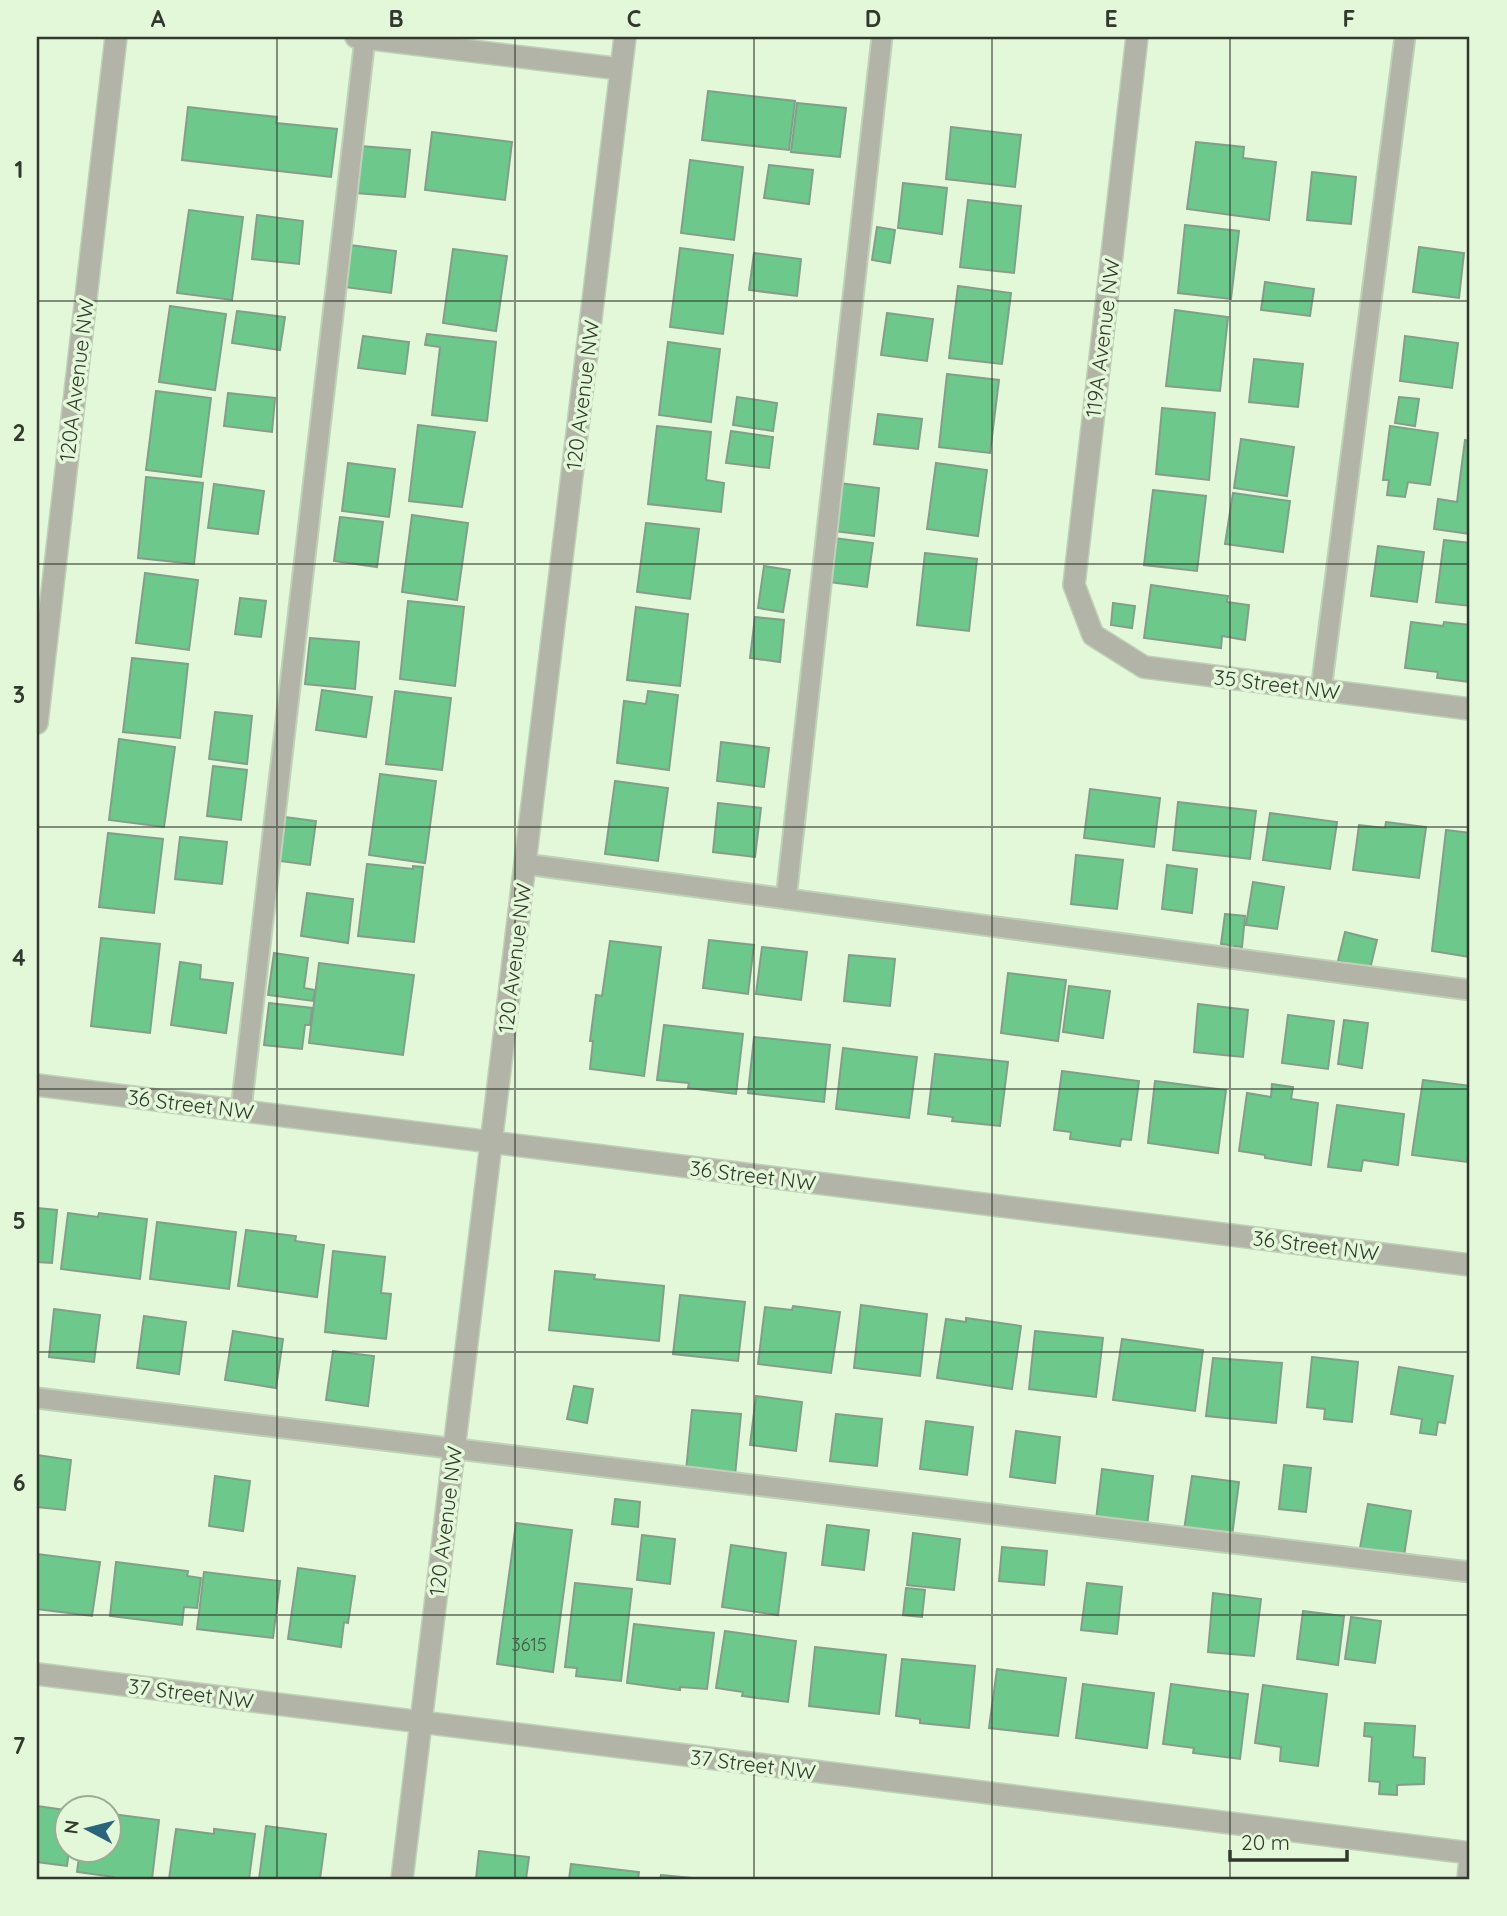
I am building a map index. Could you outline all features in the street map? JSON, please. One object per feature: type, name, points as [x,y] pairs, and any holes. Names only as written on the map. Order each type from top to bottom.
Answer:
[{"type":"street","name":"120A Avenue NW","points":[[37,723],[116,37]]},
{"type":"street","points":[[360,37],[621,69]]},
{"type":"street","name":"120 Avenue NW","points":[[401,1879],[625,37]]},
{"type":"street","name":"119A Avenue NW","points":[[1093,635],[1074,585],[1137,37]]},
{"type":"street","name":"35 Street NW","points":[[1093,635],[1144,667],[1470,709]]},
{"type":"street","name":"36 Street NW","points":[[37,1084],[1470,1265]]},
{"type":"street","name":"37 Street NW","points":[[37,1674],[1470,1853]]},
{"type":"street","points":[[1468,1879],[1470,1859]]},
{"type":"lane","points":[[241,1110],[360,37]]},
{"type":"lane","points":[[786,899],[882,37]]},
{"type":"lane","points":[[1321,690],[1405,37]]},
{"type":"lane","points":[[525,864],[1470,990]]},
{"type":"lane","points":[[37,1398],[1470,1572]]},
{"type":"building","points":[[708,91],[795,101],[789,150],[702,140]]},
{"type":"building","points":[[797,103],[846,108],[840,157],[791,152]]},
{"type":"building","points":[[188,107],[277,117],[276,123],[337,129],[331,177],[182,160]]},
{"type":"building","points":[[951,127],[1021,135],[1015,187],[946,179]]},
{"type":"building","points":[[432,132],[512,142],[505,200],[425,190]]},
{"type":"building","points":[[1196,142],[1244,147],[1243,158],[1276,162],[1269,220],[1187,209]]},
{"type":"building","points":[[360,146],[410,150],[405,197],[356,193]]},
{"type":"building","points":[[690,160],[743,167],[734,240],[681,233]]},
{"type":"building","points":[[769,165],[813,170],[809,204],[764,198]]},
{"type":"building","points":[[1312,172],[1356,177],[1351,224],[1307,220]]},
{"type":"building","points":[[903,183],[947,188],[942,234],[898,228]]},
{"type":"building","points":[[968,200],[1021,206],[1014,273],[960,267]]},
{"type":"building","points":[[189,210],[243,217],[232,300],[177,293]]},
{"type":"building","points":[[257,215],[303,221],[299,264],[252,259]]},
{"type":"building","points":[[1185,225],[1239,231],[1231,299],[1178,293]]},
{"type":"building","points":[[877,227],[895,230],[890,263],[872,260]]},
{"type":"building","points":[[350,245],[396,251],[391,293],[344,287]]},
{"type":"building","points":[[1419,247],[1464,253],[1459,298],[1413,292]]},
{"type":"building","points":[[680,248],[733,255],[723,334],[670,327]]},
{"type":"building","points":[[453,249],[507,256],[496,331],[443,323]]},
{"type":"building","points":[[754,253],[801,259],[797,296],[749,290]]},
{"type":"building","points":[[1265,282],[1314,289],[1310,316],[1261,310]]},
{"type":"building","points":[[958,286],[1011,293],[1002,364],[949,358]]},
{"type":"building","points":[[170,306],[226,314],[215,390],[159,382]]},
{"type":"building","points":[[1175,310],[1228,317],[1220,391],[1166,386]]},
{"type":"building","points":[[237,311],[285,317],[280,350],[232,343]]},
{"type":"building","points":[[887,313],[933,319],[927,361],[881,355]]},
{"type":"building","points":[[427,334],[496,342],[487,421],[432,415],[440,347],[425,345]]},
{"type":"building","points":[[363,336],[409,342],[405,374],[358,368]]},
{"type":"building","points":[[1405,336],[1458,343],[1452,388],[1400,381]]},
{"type":"building","points":[[668,342],[720,349],[711,422],[659,415]]},
{"type":"building","points":[[1254,359],[1303,364],[1298,407],[1249,402]]},
{"type":"building","points":[[947,374],[999,380],[990,453],[939,447]]},
{"type":"building","points":[[156,391],[211,398],[201,477],[146,470]]},
{"type":"building","points":[[228,393],[275,398],[272,432],[224,426]]},
{"type":"building","points":[[737,397],[777,403],[773,431],[733,425]]},
{"type":"building","points":[[1399,397],[1419,399],[1415,426],[1395,423]]},
{"type":"building","points":[[1162,408],[1215,413],[1209,480],[1156,474]]},
{"type":"building","points":[[878,414],[922,419],[918,449],[874,444]]},
{"type":"building","points":[[418,425],[475,432],[462,507],[409,501]]},
{"type":"building","points":[[657,426],[711,432],[706,480],[724,483],[721,512],[648,504]]},
{"type":"building","points":[[1390,426],[1438,433],[1430,485],[1408,482],[1405,497],[1387,495],[1389,480],[1383,480]]},
{"type":"building","points":[[731,431],[773,437],[769,468],[726,463]]},
{"type":"building","points":[[1241,439],[1294,447],[1287,496],[1234,488]]},
{"type":"building","points":[[1465,440],[1470,441],[1470,534],[1434,529],[1438,499],[1457,502]]},
{"type":"building","points":[[348,463],[395,469],[389,517],[342,511]]},
{"type":"building","points":[[936,463],[987,470],[978,536],[927,529]]},
{"type":"building","points":[[146,477],[203,483],[194,564],[138,558]]},
{"type":"building","points":[[839,483],[879,488],[874,536],[833,531]]},
{"type":"building","points":[[214,484],[264,491],[258,534],[208,528]]},
{"type":"building","points":[[1153,490],[1206,496],[1197,571],[1144,565]]},
{"type":"building","points":[[1233,493],[1290,501],[1283,552],[1225,544]]},
{"type":"building","points":[[412,515],[468,523],[457,600],[402,592]]},
{"type":"building","points":[[340,517],[383,522],[377,567],[334,561]]},
{"type":"building","points":[[646,523],[699,529],[690,599],[637,592]]},
{"type":"building","points":[[834,538],[873,543],[867,587],[828,582]]},
{"type":"building","points":[[1444,540],[1470,543],[1470,606],[1436,602]]},
{"type":"building","points":[[1378,546],[1424,552],[1417,602],[1371,596]]},
{"type":"building","points":[[925,553],[977,559],[969,631],[917,625]]},
{"type":"building","points":[[764,566],[790,570],[783,612],[758,608]]},
{"type":"building","points":[[145,573],[198,580],[189,650],[136,643]]},
{"type":"building","points":[[1151,585],[1228,596],[1227,602],[1249,605],[1245,640],[1222,636],[1221,648],[1144,638]]},
{"type":"building","points":[[240,598],[266,601],[261,637],[235,634]]},
{"type":"building","points":[[408,601],[464,607],[455,686],[400,679]]},
{"type":"building","points":[[1113,603],[1135,606],[1132,628],[1111,625]]},
{"type":"building","points":[[636,607],[688,614],[680,686],[627,680]]},
{"type":"building","points":[[755,617],[784,620],[780,662],[750,658]]},
{"type":"building","points":[[1411,622],[1443,626],[1444,622],[1470,625],[1470,682],[1437,678],[1438,672],[1405,668]]},
{"type":"building","points":[[310,638],[359,642],[355,689],[305,684]]},
{"type":"building","points":[[132,658],[188,664],[180,738],[123,732]]},
{"type":"building","points":[[322,690],[372,697],[366,737],[316,730]]},
{"type":"building","points":[[395,691],[451,698],[442,770],[386,764]]},
{"type":"building","points":[[648,691],[678,695],[669,770],[617,763],[624,701],[646,704]]},
{"type":"building","points":[[215,712],[252,716],[247,764],[209,759]]},
{"type":"building","points":[[119,739],[175,747],[164,827],[109,820]]},
{"type":"building","points":[[721,742],[769,748],[764,787],[717,781]]},
{"type":"building","points":[[213,766],[247,770],[241,820],[207,816]]},
{"type":"building","points":[[380,774],[436,781],[425,863],[369,855]]},
{"type":"building","points":[[615,781],[668,788],[658,861],[605,854]]},
{"type":"building","points":[[1090,789],[1160,798],[1154,847],[1084,838]]},
{"type":"building","points":[[1178,802],[1256,811],[1250,859],[1173,850]]},
{"type":"building","points":[[718,803],[761,808],[755,857],[713,852]]},
{"type":"building","points":[[1270,813],[1337,822],[1330,869],[1263,860]]},
{"type":"building","points":[[277,816],[316,821],[310,865],[272,860]]},
{"type":"building","points":[[1386,822],[1426,827],[1419,878],[1353,870],[1359,825],[1385,828]]},
{"type":"building","points":[[1446,830],[1470,833],[1470,957],[1432,951]]},
{"type":"building","points":[[108,833],[163,839],[154,913],[99,907]]},
{"type":"building","points":[[180,837],[227,842],[222,884],[175,879]]},
{"type":"building","points":[[1076,855],[1123,860],[1117,909],[1071,904]]},
{"type":"building","points":[[367,864],[413,869],[413,866],[423,867],[414,942],[358,936]]},
{"type":"building","points":[[1167,865],[1197,869],[1192,913],[1162,909]]},
{"type":"building","points":[[1253,882],[1284,887],[1277,929],[1246,925]]},
{"type":"building","points":[[307,893],[353,899],[348,943],[301,936]]},
{"type":"building","points":[[1225,914],[1245,916],[1242,947],[1235,946],[1234,955],[1228,954],[1229,945],[1221,944]]},
{"type":"building","points":[[1345,932],[1377,940],[1370,969],[1338,961]]},
{"type":"building","points":[[101,938],[160,944],[150,1033],[91,1026]]},
{"type":"building","points":[[709,940],[754,945],[748,994],[703,988]]},
{"type":"building","points":[[610,941],[661,947],[644,1076],[590,1069],[593,1041],[590,1041],[596,995],[602,996]]},
{"type":"building","points":[[762,947],[807,952],[801,1000],[756,994]]},
{"type":"building","points":[[274,953],[308,958],[304,988],[315,990],[313,1001],[268,995]]},
{"type":"building","points":[[849,955],[895,959],[890,1006],[844,1001]]},
{"type":"building","points":[[180,962],[201,965],[200,979],[233,983],[226,1033],[171,1025]]},
{"type":"building","points":[[319,963],[414,975],[403,1055],[309,1043]]},
{"type":"building","points":[[1008,973],[1066,980],[1058,1041],[1001,1033]]},
{"type":"building","points":[[1069,986],[1110,991],[1103,1038],[1063,1032]]},
{"type":"building","points":[[269,1003],[312,1008],[310,1025],[305,1025],[302,1049],[264,1045]]},
{"type":"building","points":[[1198,1004],[1248,1010],[1243,1057],[1194,1052]]},
{"type":"building","points":[[1288,1015],[1334,1021],[1328,1069],[1282,1063]]},
{"type":"building","points":[[1344,1020],[1368,1023],[1362,1068],[1338,1064]]},
{"type":"building","points":[[664,1025],[743,1034],[736,1094],[688,1088],[689,1083],[657,1080]]},
{"type":"building","points":[[754,1037],[830,1045],[824,1102],[748,1093]]},
{"type":"building","points":[[843,1048],[917,1057],[909,1118],[836,1109]]},
{"type":"building","points":[[935,1054],[1008,1062],[1000,1126],[952,1121],[953,1117],[928,1114]]},
{"type":"building","points":[[1062,1071],[1139,1081],[1131,1140],[1121,1139],[1120,1146],[1070,1139],[1071,1132],[1054,1130]]},
{"type":"building","points":[[1423,1080],[1470,1086],[1467,1162],[1412,1155]]},
{"type":"building","points":[[1155,1081],[1226,1090],[1218,1153],[1148,1143]]},
{"type":"building","points":[[1272,1084],[1293,1087],[1291,1099],[1318,1103],[1311,1165],[1239,1151],[1247,1093],[1271,1097]]},
{"type":"building","points":[[1337,1105],[1404,1114],[1398,1165],[1363,1160],[1361,1171],[1328,1167]]},
{"type":"building","points":[[37,1208],[57,1210],[52,1263],[37,1262]]},
{"type":"building","points":[[68,1213],[98,1217],[99,1213],[147,1219],[140,1279],[61,1269]]},
{"type":"building","points":[[157,1222],[236,1232],[229,1289],[150,1279]]},
{"type":"building","points":[[246,1230],[296,1236],[295,1241],[324,1245],[317,1297],[238,1286]]},
{"type":"building","points":[[333,1251],[385,1257],[381,1293],[391,1294],[386,1339],[325,1332]]},
{"type":"building","points":[[555,1271],[595,1275],[594,1279],[664,1286],[659,1341],[549,1330]]},
{"type":"building","points":[[680,1295],[745,1302],[738,1361],[673,1354]]},
{"type":"building","points":[[861,1305],[927,1314],[920,1376],[854,1368]]},
{"type":"building","points":[[793,1306],[840,1312],[831,1373],[758,1364],[765,1307],[792,1310]]},
{"type":"building","points":[[54,1309],[100,1315],[94,1362],[49,1357]]},
{"type":"building","points":[[144,1316],[186,1322],[179,1374],[137,1368]]},
{"type":"building","points":[[966,1318],[1021,1326],[1012,1389],[937,1378],[946,1319],[966,1322]]},
{"type":"building","points":[[233,1331],[283,1339],[276,1388],[225,1380]]},
{"type":"building","points":[[1035,1331],[1103,1338],[1096,1397],[1029,1389]]},
{"type":"building","points":[[1122,1339],[1203,1350],[1195,1411],[1113,1400]]},
{"type":"building","points":[[333,1351],[374,1356],[368,1406],[326,1400]]},
{"type":"building","points":[[1312,1357],[1358,1362],[1352,1422],[1324,1419],[1325,1409],[1307,1407]]},
{"type":"building","points":[[1213,1358],[1282,1363],[1276,1423],[1206,1416]]},
{"type":"building","points":[[1399,1367],[1453,1376],[1445,1423],[1438,1422],[1436,1435],[1420,1433],[1422,1419],[1391,1414]]},
{"type":"building","points":[[574,1386],[593,1389],[587,1423],[567,1419]]},
{"type":"building","points":[[756,1396],[802,1402],[796,1451],[750,1445]]},
{"type":"building","points":[[692,1410],[741,1414],[735,1476],[686,1471]]},
{"type":"building","points":[[836,1414],[882,1419],[877,1466],[830,1461]]},
{"type":"building","points":[[926,1421],[973,1427],[967,1475],[920,1469]]},
{"type":"building","points":[[1016,1431],[1060,1437],[1055,1483],[1010,1477]]},
{"type":"building","points":[[37,1455],[71,1460],[65,1510],[37,1507]]},
{"type":"building","points":[[1284,1465],[1311,1468],[1306,1512],[1279,1509]]},
{"type":"building","points":[[1102,1469],[1153,1476],[1147,1526],[1096,1520]]},
{"type":"building","points":[[215,1476],[250,1481],[243,1531],[209,1526]]},
{"type":"building","points":[[1192,1476],[1239,1482],[1232,1536],[1184,1530]]},
{"type":"building","points":[[615,1499],[640,1502],[638,1527],[612,1524]]},
{"type":"building","points":[[1368,1504],[1411,1511],[1404,1556],[1360,1548]]},
{"type":"building","points":[[516,1523],[572,1530],[553,1672],[497,1664]]},
{"type":"building","points":[[827,1525],[869,1530],[864,1570],[822,1565]]},
{"type":"building","points":[[913,1533],[960,1539],[954,1590],[907,1585]]},
{"type":"building","points":[[642,1535],[675,1539],[670,1584],[637,1580]]},
{"type":"building","points":[[731,1545],[786,1553],[778,1615],[722,1607]]},
{"type":"building","points":[[1002,1547],[1047,1551],[1044,1585],[999,1581]]},
{"type":"building","points":[[37,1554],[100,1562],[92,1616],[37,1609]]},
{"type":"building","points":[[116,1562],[188,1571],[187,1576],[201,1578],[197,1608],[184,1607],[182,1625],[110,1616]]},
{"type":"building","points":[[298,1568],[355,1576],[348,1623],[344,1622],[341,1647],[288,1639]]},
{"type":"building","points":[[204,1572],[280,1581],[273,1638],[197,1629]]},
{"type":"building","points":[[575,1583],[632,1589],[621,1681],[576,1676],[577,1668],[565,1667]]},
{"type":"building","points":[[1087,1583],[1122,1587],[1117,1634],[1081,1630]]},
{"type":"building","points":[[906,1588],[925,1590],[922,1617],[903,1615]]},
{"type":"building","points":[[1213,1593],[1261,1599],[1254,1656],[1208,1652]]},
{"type":"building","points":[[1303,1611],[1344,1616],[1338,1665],[1297,1659]]},
{"type":"building","points":[[1351,1617],[1381,1621],[1375,1663],[1345,1659]]},
{"type":"building","points":[[634,1624],[714,1633],[707,1689],[680,1687],[680,1690],[627,1683]]},
{"type":"building","points":[[725,1631],[796,1641],[788,1702],[742,1696],[743,1692],[716,1688]]},
{"type":"building","points":[[815,1647],[886,1655],[879,1714],[809,1706]]},
{"type":"building","points":[[902,1659],[975,1666],[969,1728],[920,1723],[920,1719],[896,1716]]},
{"type":"building","points":[[997,1669],[1066,1678],[1058,1736],[989,1728]]},
{"type":"building","points":[[1083,1684],[1154,1693],[1147,1748],[1076,1738]]},
{"type":"building","points":[[1171,1684],[1248,1694],[1240,1759],[1193,1753],[1194,1748],[1163,1744]]},
{"type":"building","points":[[1263,1685],[1327,1694],[1318,1766],[1280,1761],[1281,1747],[1255,1743]]},
{"type":"building","points":[[1365,1723],[1415,1726],[1413,1757],[1425,1758],[1424,1784],[1397,1785],[1397,1795],[1379,1794],[1380,1782],[1369,1781],[1372,1737],[1364,1736]]},
{"type":"building","points":[[37,1806],[52,1808],[52,1864],[37,1862]]},
{"type":"building","points":[[122,1815],[159,1820],[152,1879],[113,1879],[114,1877],[77,1872],[78,1864],[122,1864]]},
{"type":"building","points":[[266,1826],[326,1834],[320,1879],[259,1879]]},
{"type":"building","points":[[176,1829],[214,1834],[214,1829],[255,1834],[249,1879],[169,1879]]},
{"type":"building","points":[[479,1851],[529,1857],[526,1879],[476,1879]]},
{"type":"building","points":[[571,1864],[639,1872],[638,1879],[569,1879]]},
{"type":"building","points":[[661,1875],[703,1879],[660,1879]]}]
